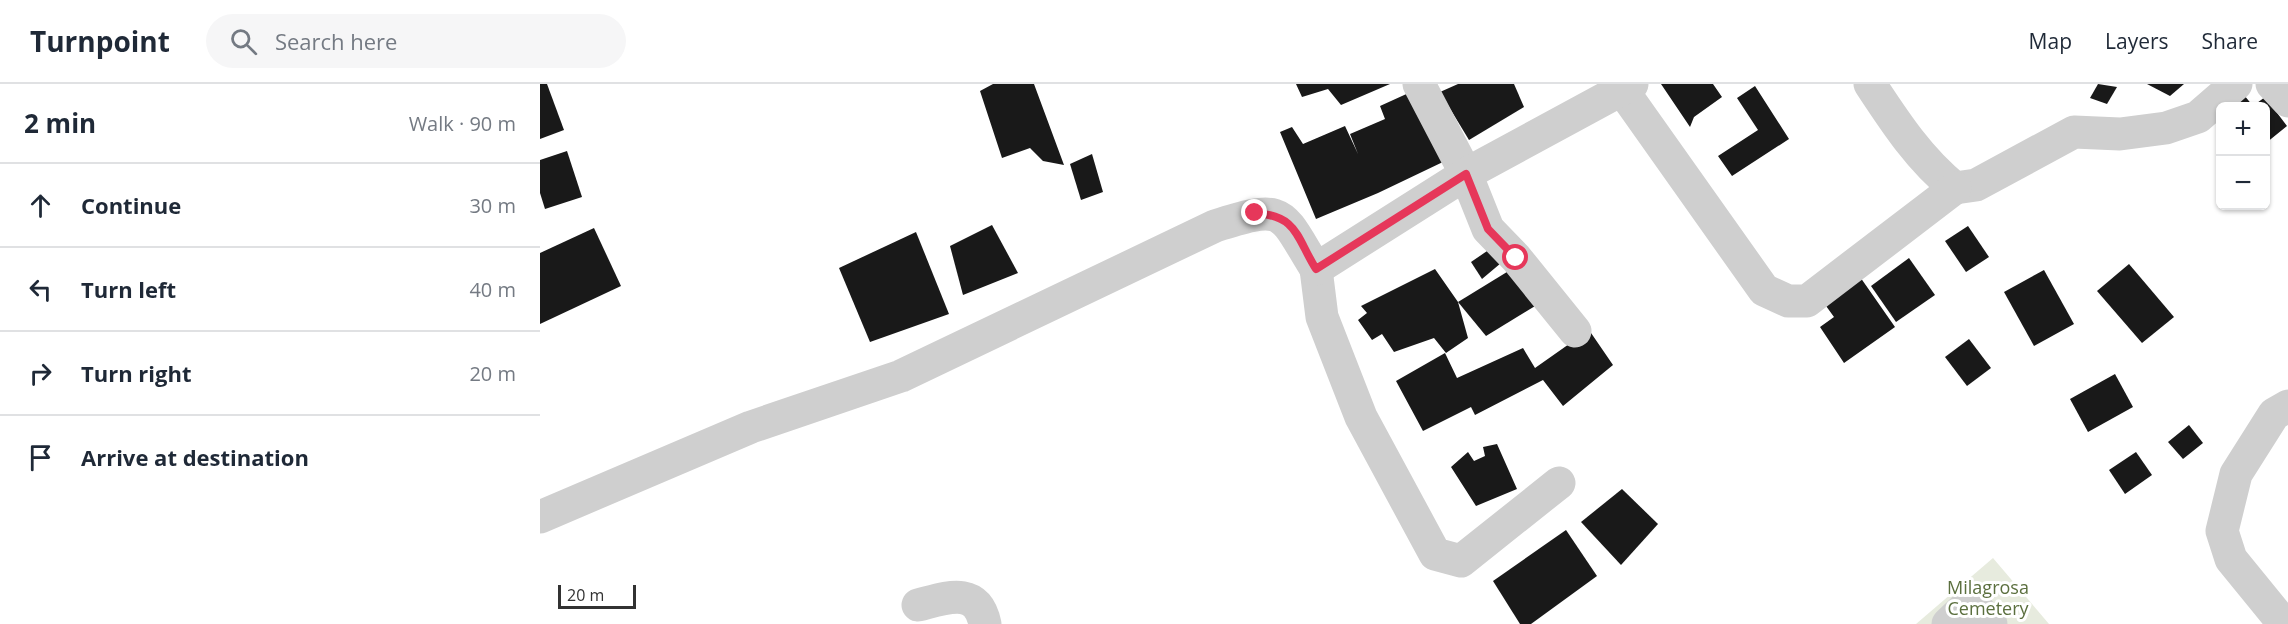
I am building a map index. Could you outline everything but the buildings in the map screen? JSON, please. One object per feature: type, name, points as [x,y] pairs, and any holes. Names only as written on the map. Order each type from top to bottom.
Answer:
[{"type":"street","points":[[1419,84],[1466,174],[1488,229],[1516,258],[1575,331]]},
{"type":"street","points":[[1870,84],[1909,142],[1934,171],[1956,188]]},
{"type":"street","points":[[1316,269],[1466,174],[1628,88],[1764,290],[1788,300],[1807,300],[1956,188],[1976,184],[2074,132],[2120,134],[2166,128],[2198,117],[2236,84]]},
{"type":"street","points":[[2272,84],[2288,101]]},
{"type":"street","points":[[540,517],[751,427],[901,376],[1215,226],[1255,213],[1277,215],[1292,226],[1316,269],[1322,317],[1361,417],[1435,554],[1461,561],[1559,483]]},
{"type":"street","points":[[2284,624],[2231,559],[2222,531],[2236,474],[2274,414],[2288,406]]},
{"type":"street","points":[[918,605],[955,596],[972,600],[982,612],[985,624]]},
{"type":"street","points":[[1948,624],[1971,602],[1991,624]]},
{"type":"green space","name":"Milagrosa Cemetery","points":[[1993,558],[2049,624],[1916,624]]},
{"type":"route","points":[[1255,213],[1277,215],[1292,226],[1316,269],[1466,174],[1488,229],[1516,258]]}]
